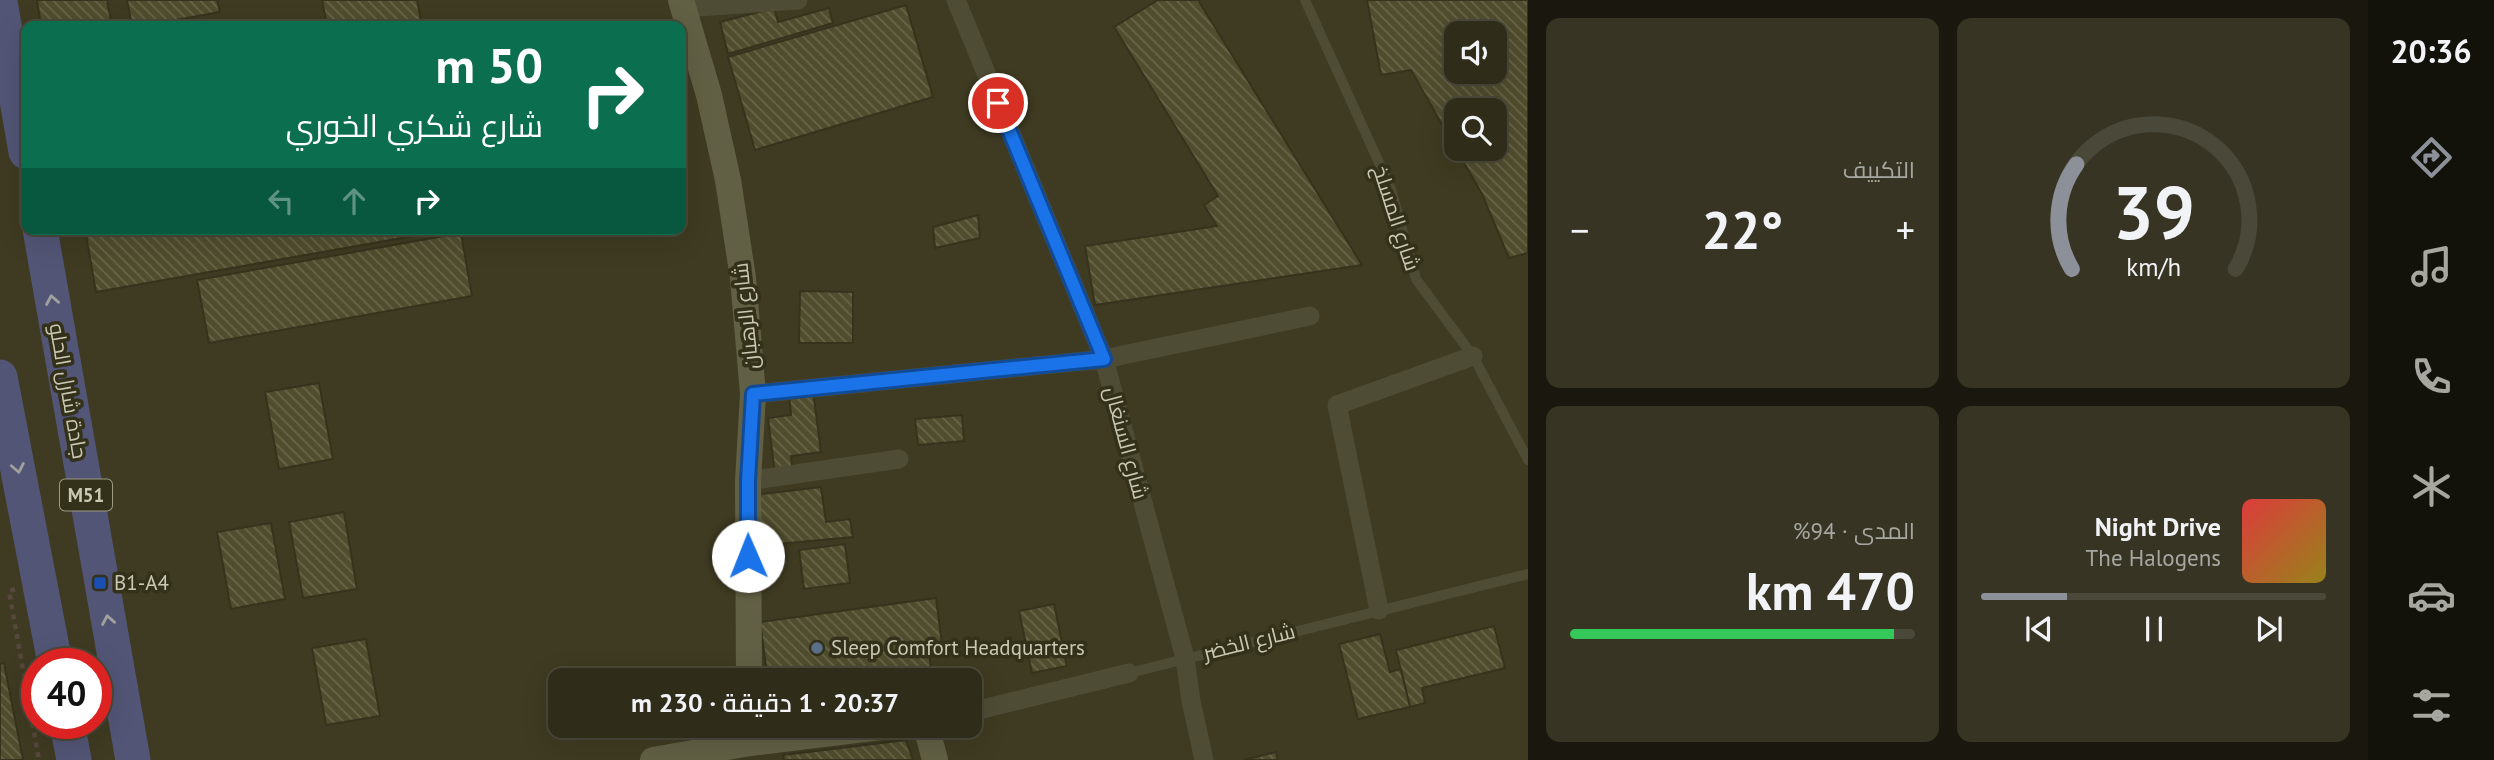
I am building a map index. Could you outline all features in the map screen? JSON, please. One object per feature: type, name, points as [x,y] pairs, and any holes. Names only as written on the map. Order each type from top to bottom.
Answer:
[{"type":"highway","points":[[0,2],[21,123]]},
{"type":"highway","name":"جادة شارل الحلو","points":[[41,235],[133,760]]},
{"type":"highway","points":[[0,377],[52,648]]},
{"type":"highway","points":[[70,739],[74,760]]},
{"type":"street","points":[[682,4],[798,0]]},
{"type":"street","name":"شارع السنغال","points":[[956,0],[1104,359],[1185,658],[1204,760]]},
{"type":"street","name":"شارع الرهبان","points":[[682,4],[709,95],[728,180],[743,278],[753,394],[748,481],[749,668]]},
{"type":"street","points":[[753,394],[1104,359],[1310,316]]},
{"type":"street","points":[[1379,610],[1337,405],[1473,356]]},
{"type":"street","points":[[748,481],[899,460]]},
{"type":"street","name":"شارع الخضر","points":[[982,709],[1129,673]]},
{"type":"street","points":[[653,760],[738,738]]},
{"type":"street","points":[[929,738],[935,760]]},
{"type":"lane","name":"شارع المسلخ","points":[[1305,0],[1391,189],[1416,279],[1473,356],[1528,460]]},
{"type":"lane","name":"شارع الخضر","points":[[1129,673],[1528,574]]},
{"type":"path","points":[[9,591],[38,760]]},
{"type":"building","points":[[37,0],[107,0],[111,21],[40,21]]},
{"type":"building","points":[[127,0],[217,0],[220,12],[170,21],[131,21]]},
{"type":"building","points":[[322,0],[417,0],[421,21],[326,21]]},
{"type":"building","points":[[1158,0],[1198,0],[1362,265],[1095,305],[1085,246],[1217,226],[1204,205],[1218,196],[1114,27]]},
{"type":"building","points":[[1367,0],[1528,0],[1528,253],[1509,258],[1482,194],[1463,161],[1507,161],[1507,98],[1444,98],[1444,128],[1411,70],[1381,75]]},
{"type":"building","points":[[906,5],[933,97],[755,150],[728,57]]},
{"type":"building","points":[[774,8],[778,22],[829,8],[833,23],[728,54],[720,22]]},
{"type":"building","points":[[978,215],[980,238],[935,248],[933,227]]},
{"type":"building","points":[[86,235],[419,235],[96,292]]},
{"type":"building","points":[[461,235],[472,296],[209,343],[197,280]]},
{"type":"building","points":[[800,291],[853,292],[853,343],[799,343]]},
{"type":"building","points":[[319,383],[333,459],[279,469],[265,392]]},
{"type":"building","points":[[813,391],[821,452],[791,456],[793,473],[775,475],[768,418],[791,415],[789,394]]},
{"type":"building","points":[[962,415],[964,441],[918,445],[915,419]]},
{"type":"building","points":[[821,487],[826,522],[850,519],[853,537],[756,546],[754,495]]},
{"type":"building","points":[[344,512],[357,589],[303,598],[289,522]]},
{"type":"building","points":[[271,523],[285,599],[231,609],[217,532]]},
{"type":"building","points":[[845,544],[850,583],[804,589],[799,550]]},
{"type":"building","points":[[936,598],[942,644],[928,646],[931,668],[766,668],[760,622]]},
{"type":"building","points":[[1054,604],[1067,666],[1032,673],[1019,611]]},
{"type":"building","points":[[1494,626],[1505,668],[1422,688],[1425,703],[1410,707],[1396,650]]},
{"type":"building","points":[[1380,634],[1390,672],[1401,669],[1410,707],[1358,719],[1339,644]]},
{"type":"building","points":[[366,639],[380,716],[326,725],[312,648]]},
{"type":"building","points":[[4,663],[23,760],[0,760],[0,664]]},
{"type":"building","points":[[906,740],[913,760],[784,760],[783,755]]},
{"type":"building","points":[[1276,752],[1278,760],[1244,760]]},
{"type":"place","name":"B1-A4","points":[[100,583]]},
{"type":"place","name":"Sleep Comfort Headquarters","points":[[817,648]]},
{"type":"route","points":[[748,556],[748,481],[753,394],[1104,359],[998,103]]}]
